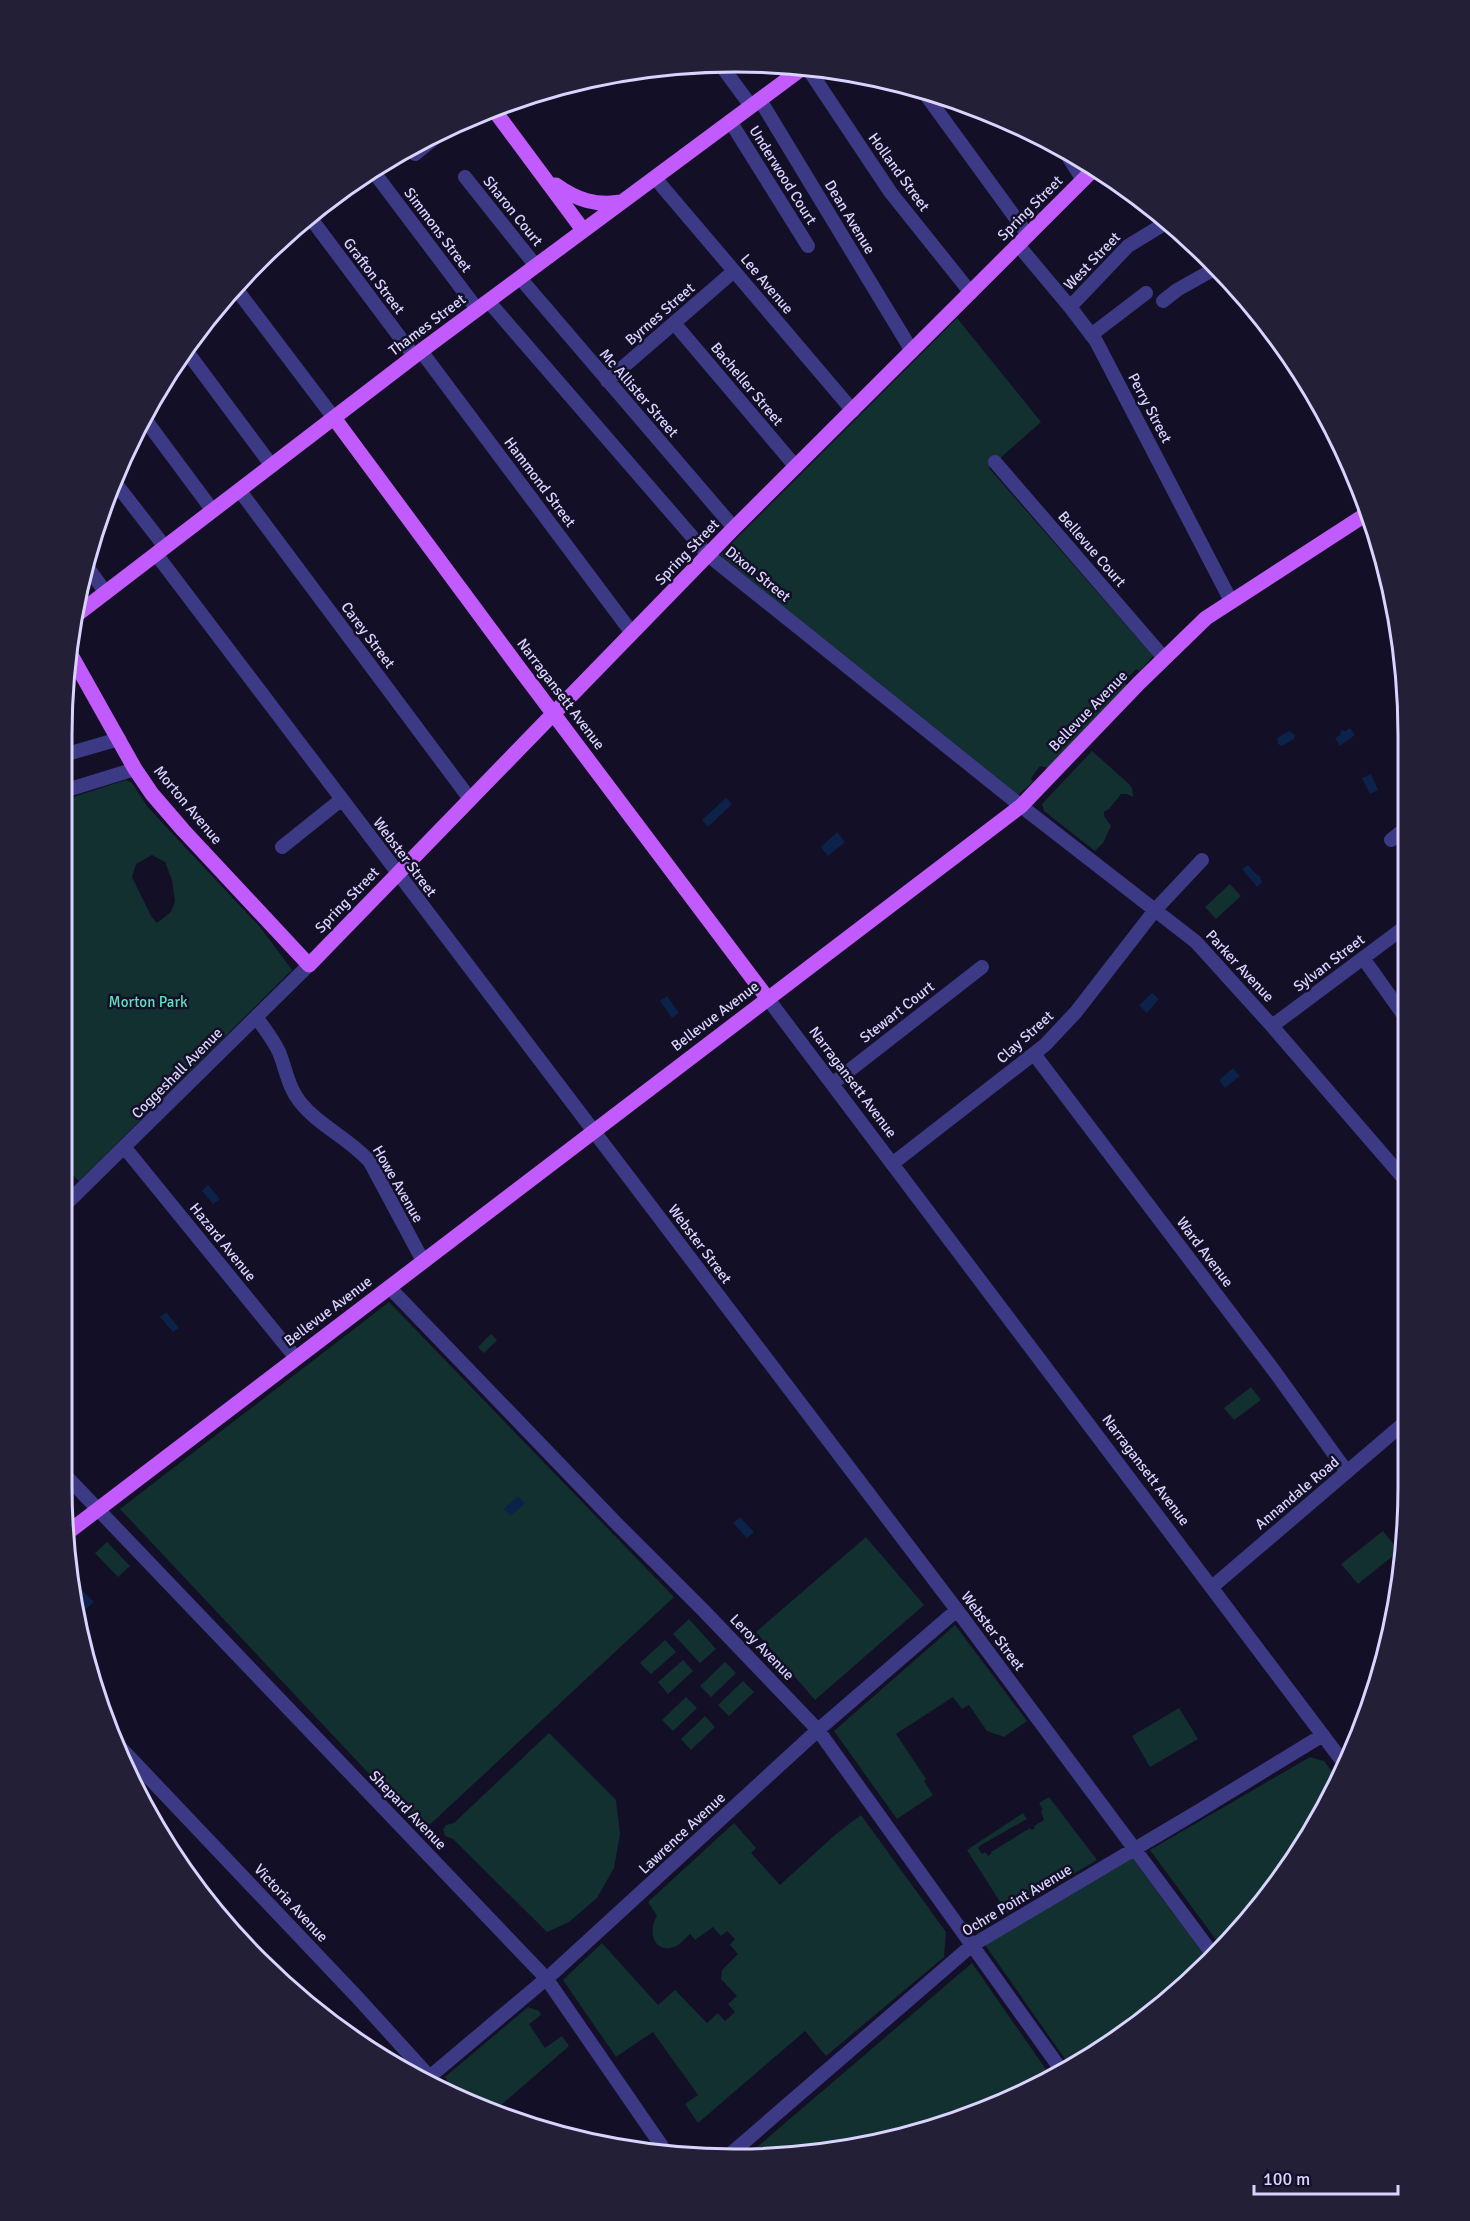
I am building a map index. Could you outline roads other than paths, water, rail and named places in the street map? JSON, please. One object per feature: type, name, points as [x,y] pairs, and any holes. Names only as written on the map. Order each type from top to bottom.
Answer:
[{"type":"main road","name":"Thames Street","points":[[85,609],[417,353],[792,75]]},
{"type":"main road","points":[[498,116],[583,230]]},
{"type":"main road","name":"Spring Street","points":[[309,965],[734,528],[1088,175]]},
{"type":"main road","points":[[546,178],[575,198],[596,203],[621,202]]},
{"type":"main road","name":"Narragansett Avenue","points":[[334,418],[768,999]]},
{"type":"main road","name":"Bellevue Avenue","points":[[73,1529],[1021,807],[1164,658],[1206,618],[1361,517]]},
{"type":"main road","name":"Morton Avenue","points":[[76,666],[135,769],[152,794],[309,965]]},
{"type":"street","name":"Dean Avenue","points":[[728,72],[756,103],[912,351]]},
{"type":"street","name":"Holland Street","points":[[806,76],[891,193],[971,292]]},
{"type":"street","name":"Perry Street","points":[[930,102],[1023,240],[1091,334],[1231,601]]},
{"type":"street","name":"Underwood Court","points":[[730,122],[808,246]]},
{"type":"street","points":[[1074,166],[1083,180]]},
{"type":"street","name":"Simmons Street","points":[[378,177],[483,306]]},
{"type":"street","name":"Sharon Court","points":[[465,177],[536,266]]},
{"type":"street","name":"Lee Avenue","points":[[655,178],[853,411]]},
{"type":"street","name":"Grafton Street","points":[[315,223],[417,353]]},
{"type":"street","name":"West Street","points":[[1070,307],[1128,246],[1160,227]]},
{"type":"street","name":"Byrnes Street","points":[[607,381],[734,271]]},
{"type":"street","points":[[1163,301],[1177,290],[1209,272]]},
{"type":"street","name":"Mc Allister Street","points":[[520,278],[734,528]]},
{"type":"street","points":[[1091,334],[1146,293]]},
{"type":"street","points":[[240,294],[334,418]]},
{"type":"street","name":"Dixon Street","points":[[483,306],[708,555],[1021,807]]},
{"type":"street","name":"Bacheller Street","points":[[674,323],[796,467]]},
{"type":"street","name":"Hammond Street","points":[[417,353],[632,633]]},
{"type":"street","points":[[191,356],[272,466]]},
{"type":"street","points":[[149,425],[213,510]]},
{"type":"street","name":"Bellevue Court","points":[[995,462],[1164,658]]},
{"type":"street","name":"Webster Street","points":[[119,489],[397,874],[957,1610],[1209,1949]]},
{"type":"street","name":"Carey Street","points":[[240,491],[470,799]]},
{"type":"street","points":[[92,574],[106,593]]},
{"type":"street","points":[[72,753],[119,739]]},
{"type":"street","points":[[72,788],[135,769]]},
{"type":"street","points":[[282,847],[342,799]]},
{"type":"street","name":"Parker Avenue","points":[[1021,807],[1196,942],[1398,1172]]},
{"type":"street","points":[[1391,840],[1398,834]]},
{"type":"street","name":"Clay Street","points":[[892,1164],[1034,1054],[1076,1012],[1155,910],[1202,861]]},
{"type":"street","name":"Sylvan Street","points":[[1272,1026],[1398,932]]},
{"type":"street","points":[[1363,958],[1398,1006]]},
{"type":"street","name":"Coggeshall Avenue","points":[[72,1198],[309,965]]},
{"type":"street","name":"Stewart Court","points":[[832,1084],[981,967]]},
{"type":"street","name":"Narragansett Avenue","points":[[768,999],[1340,1758]]},
{"type":"street","name":"Howe Avenue","points":[[256,1017],[279,1053],[291,1089],[299,1101],[309,1113],[358,1149],[370,1162],[423,1261]]},
{"type":"street","name":"Ward Avenue","points":[[1034,1054],[1275,1372],[1347,1472]]},
{"type":"street","name":"Hazard Avenue","points":[[125,1148],[296,1358]]},
{"type":"street","name":"Leroy Avenue","points":[[389,1287],[818,1730],[1057,2065]]},
{"type":"street","name":"Annandale Road","points":[[1212,1587],[1398,1428]]},
{"type":"street","name":"Shepard Avenue","points":[[72,1482],[546,1978],[661,2144]]},
{"type":"street","name":"Lawrence Avenue","points":[[435,2077],[818,1730],[957,1610]]},
{"type":"street","name":"Ochre Point Avenue","points":[[736,2149],[971,1946],[1323,1735]]},
{"type":"street","name":"Victoria Avenue","points":[[130,1758],[424,2071]]},
{"type":"water","points":[[1350,728],[1355,735],[1340,746],[1335,738],[1340,735],[1341,730],[1345,731]]},
{"type":"water","points":[[1289,731],[1295,735],[1294,739],[1282,746],[1278,744],[1277,738]]},
{"type":"water","points":[[1371,774],[1378,790],[1370,794],[1362,778]]},
{"type":"water","points":[[726,798],[732,804],[708,827],[702,820]]},
{"type":"water","points":[[837,832],[845,842],[828,856],[821,847]]},
{"type":"water","points":[[1248,865],[1260,876],[1262,882],[1257,887],[1242,869]]},
{"type":"water","points":[[1152,993],[1159,999],[1147,1013],[1139,1005]]},
{"type":"water","points":[[667,996],[679,1013],[672,1018],[660,1001]]},
{"type":"water","points":[[1233,1068],[1240,1076],[1225,1088],[1219,1080]]},
{"type":"water","points":[[208,1185],[220,1199],[213,1204],[202,1191]]},
{"type":"water","points":[[166,1312],[179,1328],[173,1332],[160,1317]]},
{"type":"water","points":[[518,1496],[525,1503],[511,1516],[504,1509]]},
{"type":"water","points":[[740,1517],[754,1532],[747,1538],[733,1523]]},
{"type":"water","points":[[81,1589],[94,1602],[84,1609]]},
{"type":"park label","name":"Morton Park","points":[[148,1002]]}]
